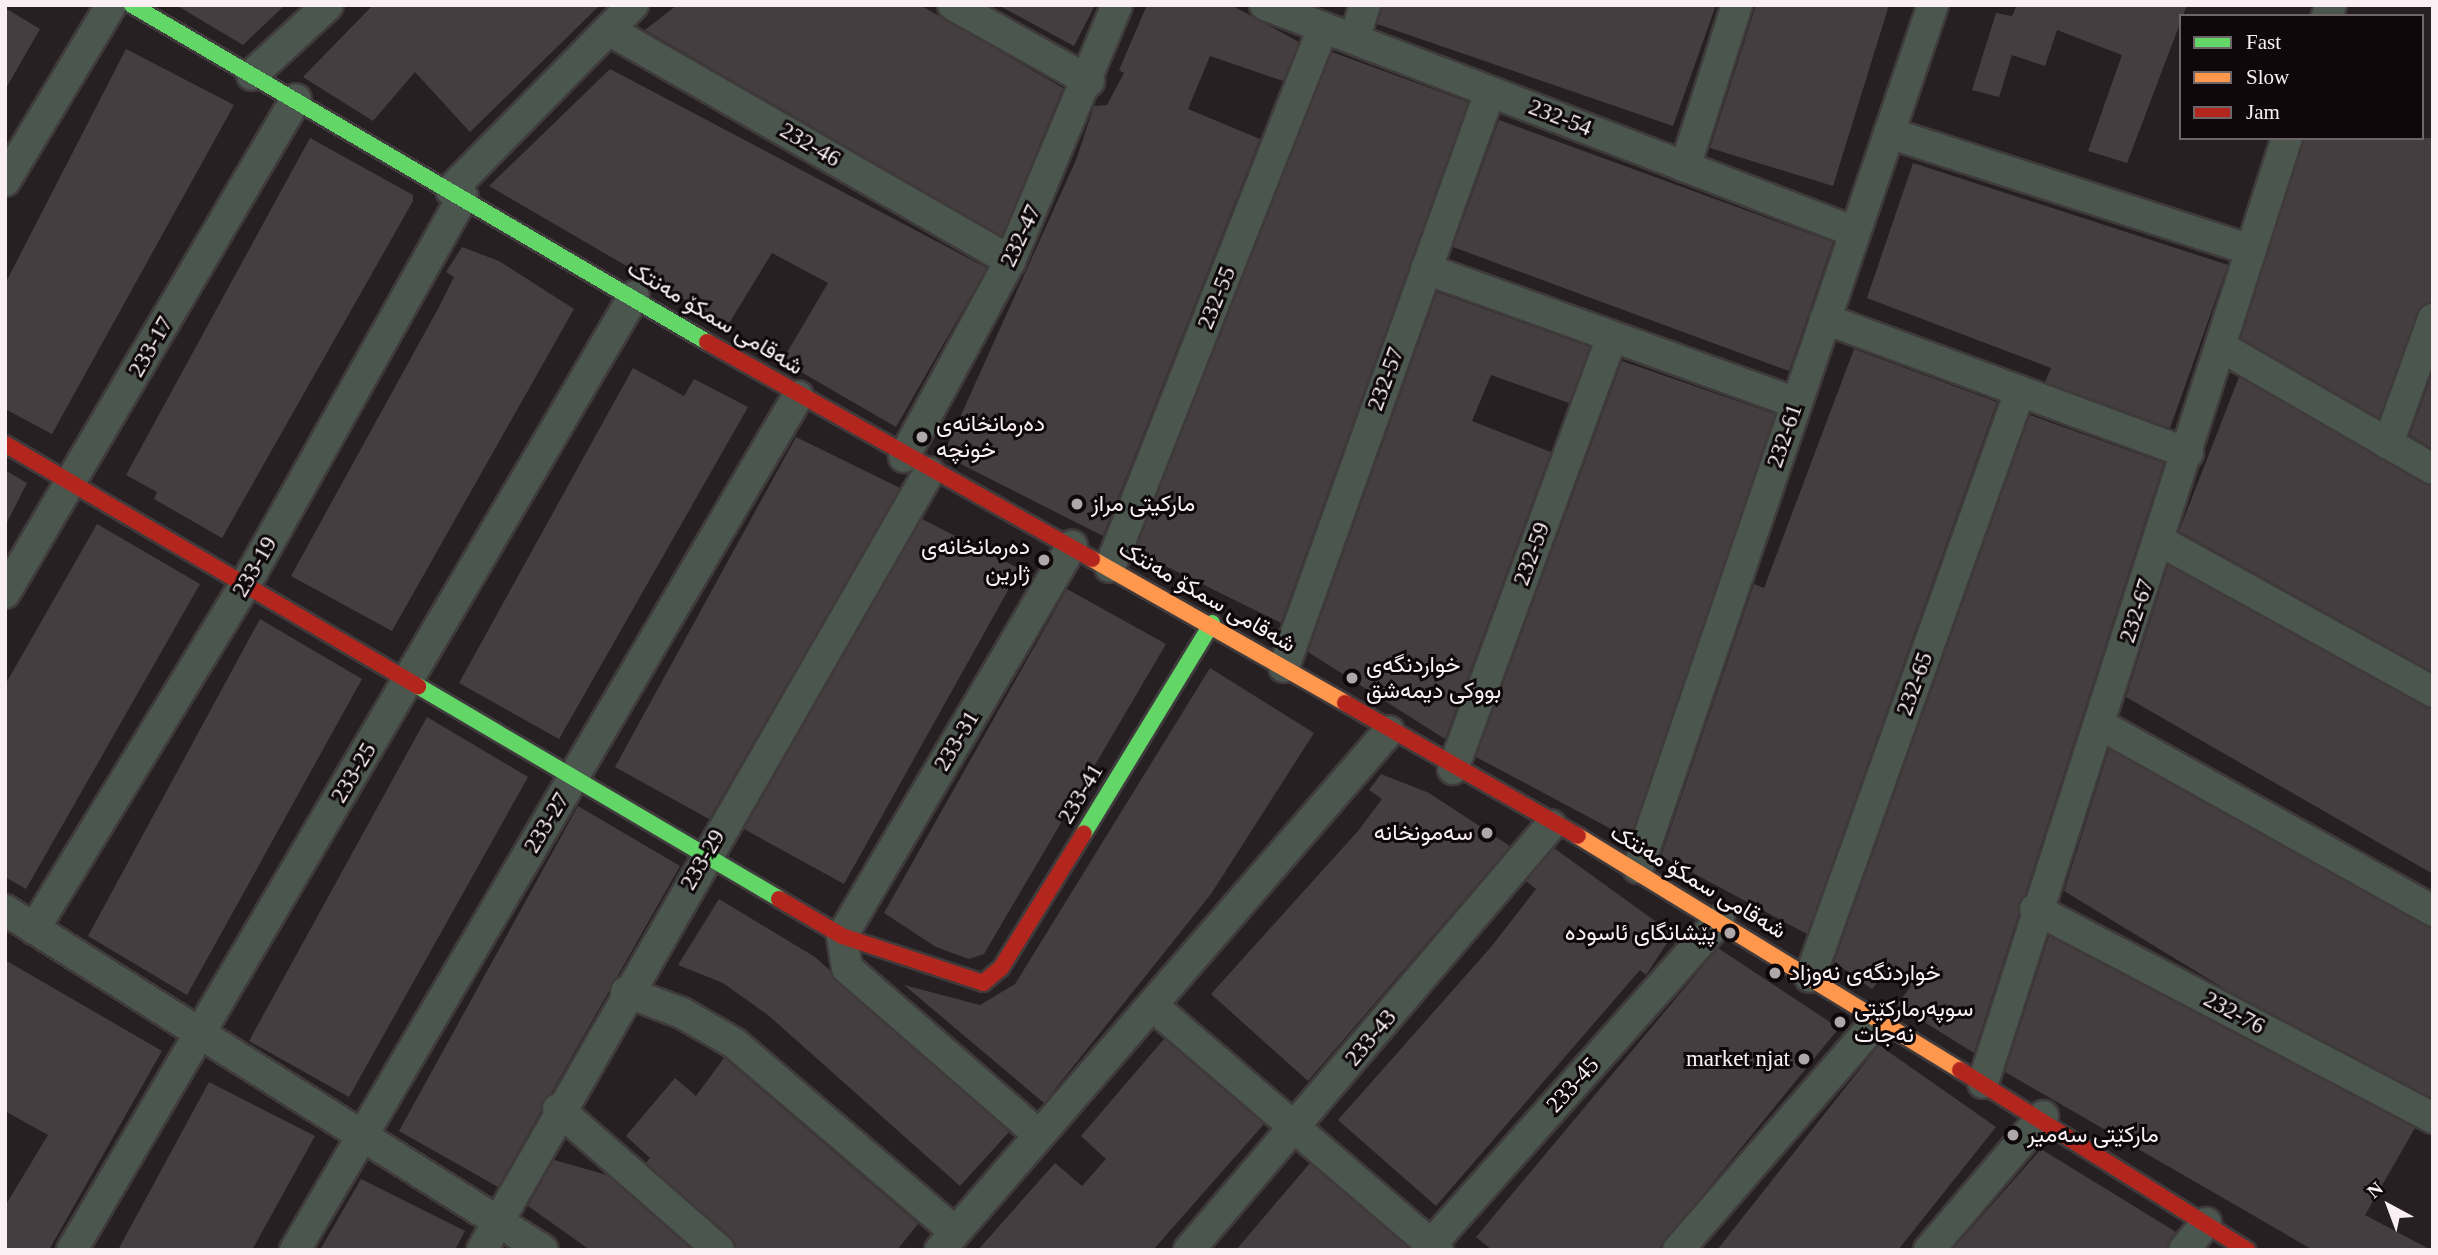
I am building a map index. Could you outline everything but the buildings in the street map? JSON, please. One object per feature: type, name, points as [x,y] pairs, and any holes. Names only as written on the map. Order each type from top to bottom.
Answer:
[{"type":"main road","name":"شەقامی سمکۆ مەنتک","points":[[132,5],[634,296],[917,464],[1212,623],[1453,769],[1551,825],[1638,868],[1719,921],[1983,1083],[2043,1116],[2247,1250]]},
{"type":"main road","points":[[5,444],[409,681],[573,781],[706,855],[842,936]]},
{"type":"main road","name":"233-41","points":[[842,936],[919,968],[983,983],[1001,968],[1212,623]]},
{"type":"street","points":[[5,181],[111,5]]},
{"type":"street","points":[[253,75],[328,5]]},
{"type":"street","name":"233-19","points":[[34,929],[245,585],[457,194],[633,5]]},
{"type":"street","points":[[953,5],[1089,81]]},
{"type":"street","name":"232-47","points":[[917,464],[1089,81],[1116,5]]},
{"type":"street","name":"232-54","points":[[1265,5],[1855,232]]},
{"type":"street","points":[[1353,39],[1366,5]]},
{"type":"street","points":[[1685,167],[1737,5]]},
{"type":"street","name":"232-61","points":[[1638,868],[1933,5]]},
{"type":"street","name":"232-55","points":[[1110,567],[1323,28]]},
{"type":"street","name":"232-46","points":[[609,30],[1010,261]]},
{"type":"street","name":"232-57","points":[[1284,667],[1490,92]]},
{"type":"street","name":"233-17","points":[[5,593],[296,99]]},
{"type":"street","points":[[1889,133],[2251,250]]},
{"type":"street","name":"232-67","points":[[1983,1083],[2035,909],[2160,541],[2286,140]]},
{"type":"street","points":[[1426,269],[1796,403]]},
{"type":"street","name":"233-25","points":[[72,1250],[634,296]]},
{"type":"street","points":[[1825,319],[2188,453]]},
{"type":"street","points":[[2388,444],[2433,320]]},
{"type":"street","name":"232-59","points":[[1453,769],[1612,338]]},
{"type":"street","points":[[2223,348],[2433,469]]},
{"type":"street","name":"232-65","points":[[1810,977],[2020,391]]},
{"type":"street","name":"233-27","points":[[295,1250],[799,396]]},
{"type":"street","name":"233-29","points":[[482,1250],[558,1109],[706,855],[917,464]]},
{"type":"street","points":[[2160,541],[2433,692]]},
{"type":"street","name":"233-31","points":[[842,936],[1072,546]]},
{"type":"street","points":[[2099,723],[2433,911]]},
{"type":"street","points":[[626,992],[682,1013],[734,1043],[947,1241],[1154,1007],[1390,731]]},
{"type":"street","name":"233-43","points":[[1189,1250],[1551,825]]},
{"type":"street","name":"232-76","points":[[2035,909],[2433,1118]]},
{"type":"street","points":[[5,910],[199,1034],[501,1219],[543,1250]]},
{"type":"street","name":"233-45","points":[[1432,1248],[1719,921]]},
{"type":"street","points":[[842,936],[847,968],[1039,1135]]},
{"type":"street","points":[[1154,1007],[1432,1248]]},
{"type":"street","points":[[1678,1250],[1879,1019]]},
{"type":"street","points":[[558,1109],[719,1250]]},
{"type":"street","points":[[1929,1250],[2043,1116]]},
{"type":"street","points":[[2184,1250],[2206,1223]]},
{"type":"traffic: fast","points":[[132,5],[707,342]]},
{"type":"traffic: fast","points":[[1084,833],[1212,623]]},
{"type":"traffic: fast","points":[[418,686],[779,899]]},
{"type":"traffic: slow","points":[[1092,559],[1345,703]]},
{"type":"traffic: slow","points":[[1578,836],[1960,1070]]},
{"type":"traffic: jam","points":[[707,342],[1092,559]]},
{"type":"traffic: jam","points":[[5,444],[418,686]]},
{"type":"traffic: jam","points":[[1345,703],[1578,836]]},
{"type":"traffic: jam","points":[[779,899],[842,936],[983,983],[1001,968],[1084,833]]},
{"type":"traffic: jam","points":[[1960,1070],[2247,1250]]},
{"type":"place","name":"دەرمانخانەی خونچە","points":[[922,437]]},
{"type":"place","name":"مارکیتی مراز","points":[[1077,504]]},
{"type":"place","name":"دەرمانخانەی ژارین","points":[[1044,560]]},
{"type":"place","name":"خواردنگەی بووکی دیمەشق","points":[[1352,678]]},
{"type":"place","name":"سەمونخانە","points":[[1487,833]]},
{"type":"place","name":"پێشانگای ئاسودە","points":[[1730,933]]},
{"type":"place","name":"خواردنگەی نەوزاد","points":[[1775,973]]},
{"type":"place","name":"سوپەرمارکێتی نەجات","points":[[1840,1022]]},
{"type":"place","name":"market njat","points":[[1804,1059]]},
{"type":"place","name":"مارکێتی سەمیر","points":[[2013,1135]]}]
